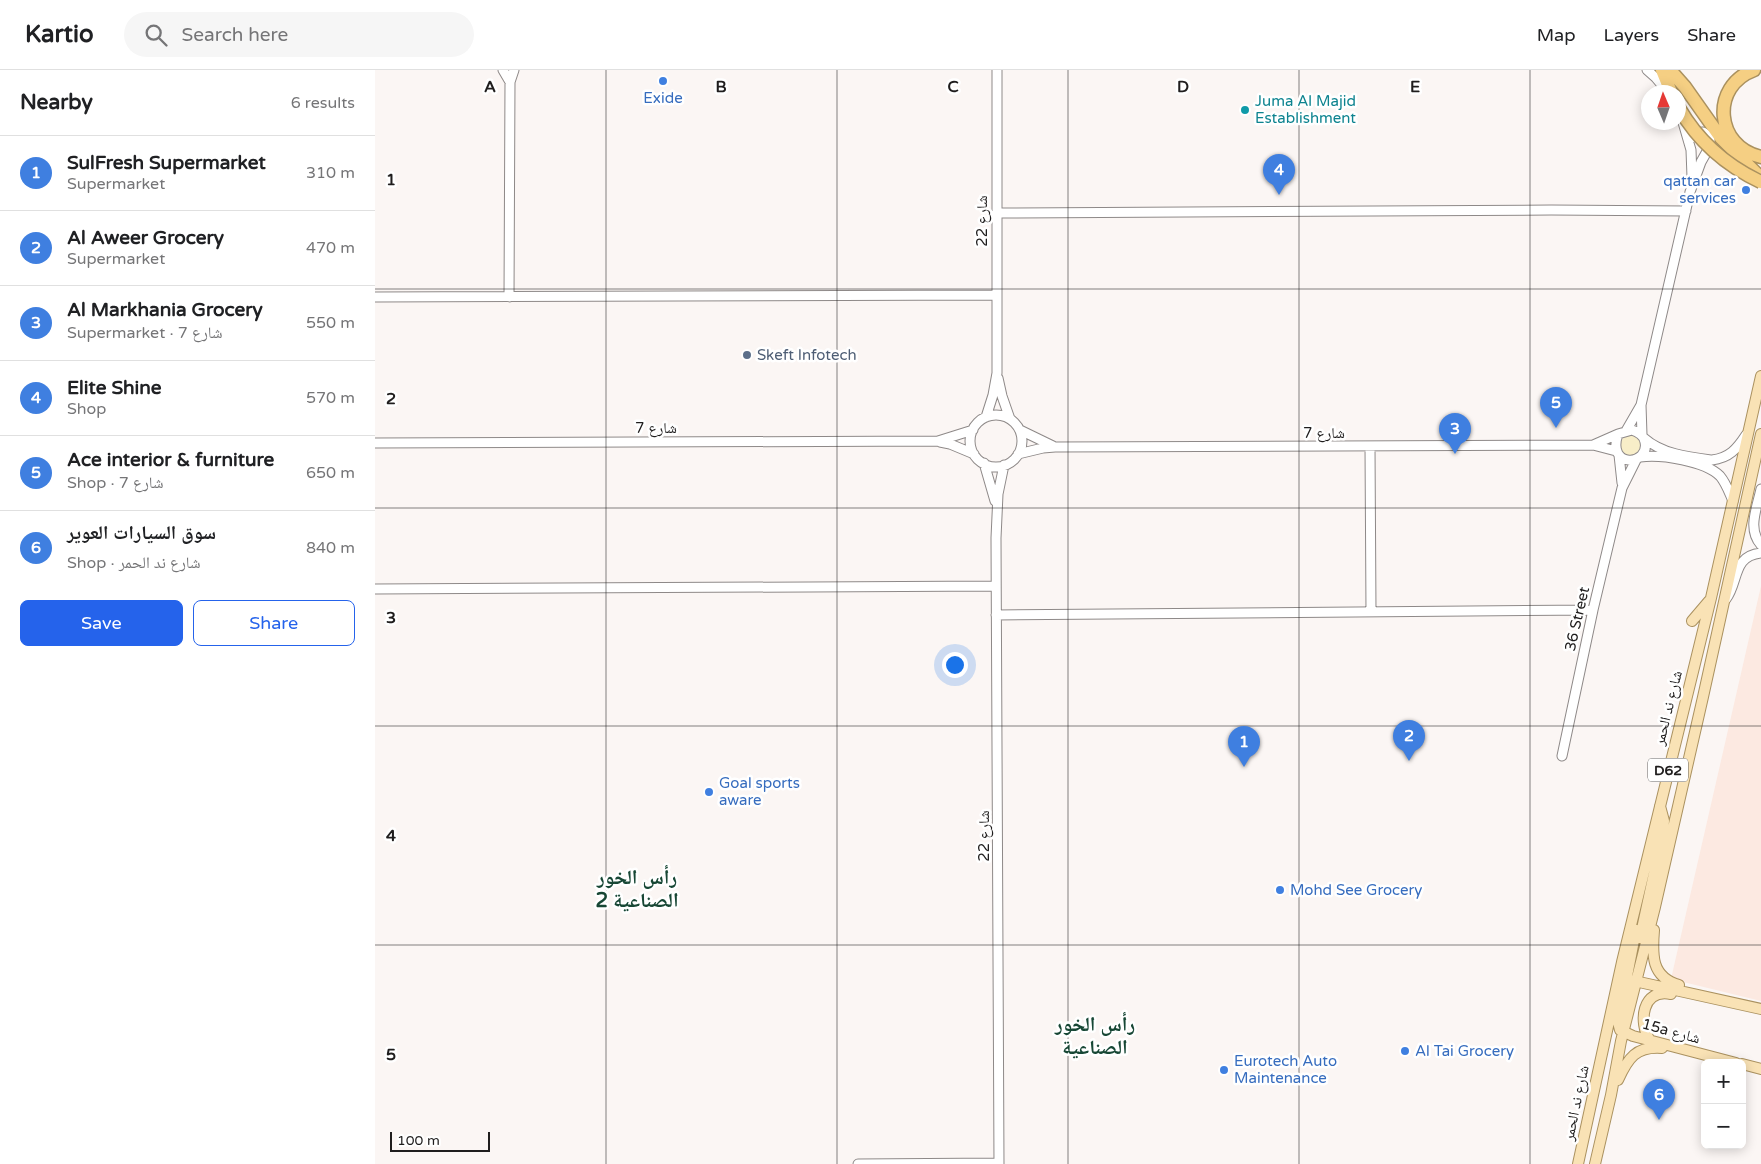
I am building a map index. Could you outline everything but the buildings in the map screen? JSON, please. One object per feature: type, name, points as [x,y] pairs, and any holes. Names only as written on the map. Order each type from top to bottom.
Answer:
[{"type":"highway","points":[[1662,70],[1667,85]]},
{"type":"highway","points":[[1670,70],[1685,87],[1721,138],[1761,178]]},
{"type":"highway","points":[[1754,70],[1733,84],[1725,99],[1723,114],[1730,135],[1738,146],[1750,154],[1761,157]]},
{"type":"highway","points":[[1686,119],[1697,134],[1715,152],[1733,166],[1761,182]]},
{"type":"main road","name":"شارع ند الحمر","points":[[1595,1164],[1623,1033],[1626,982],[1642,880],[1711,598],[1761,376]]},
{"type":"main road","name":"شارع ند الحمر","points":[[1578,1164],[1606,1031],[1626,982],[1641,961],[1655,907],[1761,434]]},
{"type":"main road","points":[[1691,621],[1711,598]]},
{"type":"main road","points":[[1641,961],[1637,961],[1635,957],[1664,826],[1663,815],[1659,805]]},
{"type":"main road","points":[[1655,907],[1653,948],[1657,968],[1667,980],[1691,989],[1699,996]]},
{"type":"main road","points":[[1626,982],[1761,1009]]},
{"type":"main road","points":[[1650,1041],[1645,1030],[1644,1020],[1646,1008],[1652,996],[1662,992],[1682,996],[1699,996]]},
{"type":"main road","points":[[1600,1144],[1600,1121],[1619,1035],[1618,1030],[1613,1028],[1606,1031]]},
{"type":"main road","name":"15a شارع","points":[[1623,1033],[1720,1059]]},
{"type":"main road","points":[[1611,1095],[1625,1064],[1637,1053],[1651,1048],[1683,1050]]},
{"type":"main road","points":[[1746,1065],[1761,1069]]},
{"type":"street","points":[[503,70],[510,82]]},
{"type":"street","points":[[509,297],[510,82],[514,70]]},
{"type":"street","name":"شارع 22","points":[[986,417],[993,395],[997,372],[997,70]]},
{"type":"street","points":[[1647,70],[1662,85]]},
{"type":"street","points":[[1638,458],[1645,448],[1641,405],[1690,192],[1693,168],[1686,130]]},
{"type":"street","points":[[1689,140],[1694,133],[1703,132],[1710,137],[1711,143],[1699,167],[1690,192]]},
{"type":"street","points":[[996,213],[1686,211]]},
{"type":"street","points":[[375,298],[996,295]]},
{"type":"street","name":"شارع 22","points":[[997,372],[1002,396],[1010,419]]},
{"type":"street","points":[[1641,405],[1616,441],[1617,453],[1627,460],[1663,456],[1707,468],[1723,479],[1733,500]]},
{"type":"street","points":[[1020,430],[1022,438],[1019,454],[1012,461],[1004,465],[990,466],[974,454],[971,438],[973,430],[980,420],[994,415],[1010,419],[1020,430],[1055,447]]},
{"type":"street","points":[[1622,432],[1631,430],[1653,446],[1664,451],[1712,460],[1727,457],[1733,453],[1750,428]]},
{"type":"street","name":"شارع 7","points":[[375,444],[938,441],[973,430]]},
{"type":"street","name":"شارع 7","points":[[1593,445],[1622,432]]},
{"type":"street","name":"شارع 7","points":[[938,441],[974,454]]},
{"type":"street","name":"شارع 7","points":[[1019,454],[1055,447],[1593,445],[1617,453]]},
{"type":"street","points":[[1370,446],[1371,612]]},
{"type":"street","name":"36 Street","points":[[1562,756],[1593,610],[1622,488],[1622,472],[1617,453]]},
{"type":"street","name":"36 Street","points":[[1622,488],[1638,458]]},
{"type":"street","name":"شارع 22","points":[[984,463],[997,508]]},
{"type":"street","name":"شارع 22","points":[[999,1164],[996,586],[997,508],[999,486],[1004,465]]},
{"type":"street","points":[[1761,489],[1753,528],[1755,536],[1761,545]]},
{"type":"street","points":[[1724,602],[1731,593],[1740,564],[1748,557],[1761,553]]},
{"type":"street","points":[[375,589],[996,586]]},
{"type":"street","points":[[996,615],[1593,610]]},
{"type":"street","points":[[858,1164],[999,1164]]},
{"type":"shaded area","points":[[1761,586],[1761,1001],[1671,979]]},
{"type":"sand","points":[[1631,435],[1641,442],[1642,446],[1635,456],[1631,457],[1621,450],[1620,446],[1627,436]]},
{"type":"place","name":"Exide","points":[[663,81]]},
{"type":"place","name":"Juma Al Majid Establishment","points":[[1245,110]]},
{"type":"place","name":"qattan car services","points":[[1746,190]]},
{"type":"place","name":"Elite Shine","points":[[1279,195]]},
{"type":"place","name":"Skeft Infotech","points":[[747,355]]},
{"type":"place","name":"Ace interior & furniture","points":[[1556,428]]},
{"type":"place","name":"Al Markhania Grocery","points":[[1455,454]]},
{"type":"place","name":"Al Aweer Grocery","points":[[1409,761]]},
{"type":"place","name":"SulFresh Supermarket","points":[[1244,767]]},
{"type":"place","name":"Goal sports aware","points":[[709,792]]},
{"type":"place","name":"Mohd See Grocery","points":[[1280,890]]},
{"type":"place","name":"Al Tai Grocery","points":[[1405,1051]]},
{"type":"place","name":"Eurotech Auto Maintenance","points":[[1224,1070]]},
{"type":"place","name":"سوق السيارات العوير","points":[[1659,1120]]},
{"type":"district","name":"رأس الخور الصناعية 2","points":[[637,890]]},
{"type":"district","name":"رأس الخور الصناعية","points":[[1095,1036]]}]
